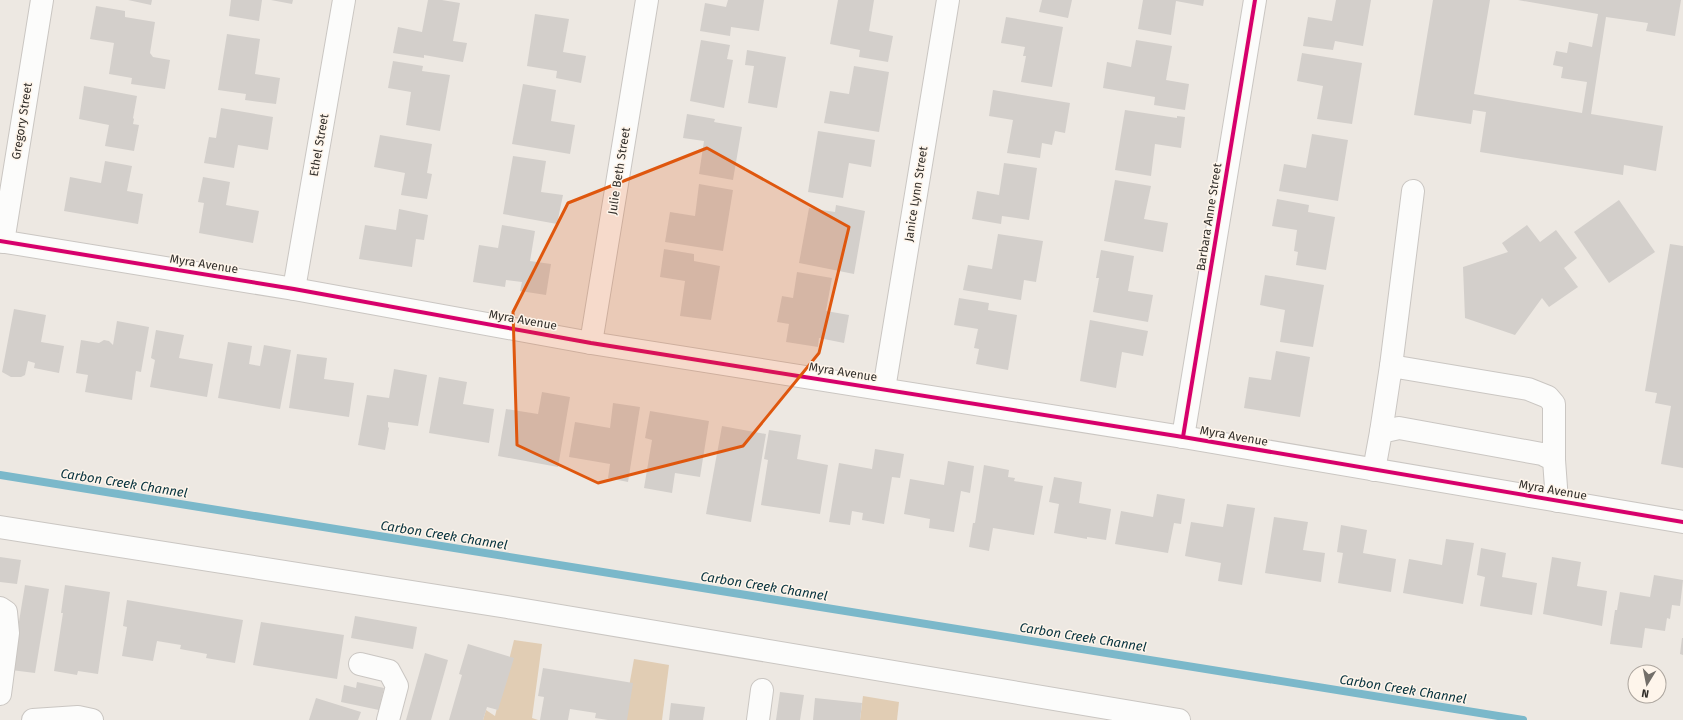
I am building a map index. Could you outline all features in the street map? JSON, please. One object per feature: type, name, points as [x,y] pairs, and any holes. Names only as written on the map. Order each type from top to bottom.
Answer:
[{"type":"street","name":"Gregory Street","points":[[1,242],[42,0]]},
{"type":"street","name":"Ethel Street","points":[[294,289],[344,0]]},
{"type":"street","name":"Julie Beth Street","points":[[591,342],[647,0]]},
{"type":"street","name":"Janice Lynn Street","points":[[884,388],[948,0]]},
{"type":"street","name":"Barbara Anne Street","points":[[1183,437],[1255,0]]},
{"type":"street","points":[[1374,470],[1391,366],[1413,191]]},
{"type":"street","name":"Myra Avenue","points":[[1,242],[294,289],[591,342],[1183,437],[1683,522]]},
{"type":"street","points":[[1391,366],[1528,389],[1548,397],[1554,404],[1554,460],[1557,501]]},
{"type":"street","points":[[1381,432],[1399,428],[1542,454],[1554,460]]},
{"type":"street","points":[[0,527],[499,606],[1179,720]]},
{"type":"street","points":[[0,608],[6,612],[8,633],[0,694]]},
{"type":"street","points":[[360,664],[390,672],[397,686],[388,720]]},
{"type":"street","points":[[758,720],[762,690]]},
{"type":"street","points":[[33,720],[78,716],[92,720]]},
{"type":"highlighted area","points":[[707,148],[849,227],[819,353],[743,446],[598,483],[517,445],[513,312],[568,203]]},
{"type":"shaded area","points":[[514,640],[542,644],[532,718],[538,720],[483,720],[486,710],[495,716]]},
{"type":"shaded area","points":[[634,659],[669,665],[662,720],[623,720]]},
{"type":"shaded area","points":[[863,696],[899,702],[897,720],[860,720]]},
{"type":"building","points":[[128,0],[152,0],[151,5]]},
{"type":"building","points":[[231,0],[262,0],[259,21],[229,16]]},
{"type":"building","points":[[271,0],[293,0],[292,4]]},
{"type":"building","points":[[428,0],[442,0],[460,3],[453,41],[467,43],[463,62],[424,55],[424,58],[393,53],[398,27],[422,32]]},
{"type":"building","points":[[728,0],[764,0],[759,31],[731,27],[730,36],[700,31],[705,3],[726,7]]},
{"type":"building","points":[[838,0],[874,0],[869,31],[893,36],[888,62],[859,57],[860,50],[830,44]]},
{"type":"building","points":[[1042,0],[1072,0],[1068,18],[1039,12]]},
{"type":"building","points":[[1143,0],[1204,0],[1203,6],[1176,1],[1171,35],[1138,29]]},
{"type":"building","points":[[1336,0],[1371,0],[1363,46],[1335,41],[1333,50],[1303,46],[1308,17],[1332,21]]},
{"type":"building","points":[[1433,0],[1490,0],[1474,94],[1582,113],[1587,82],[1561,78],[1563,67],[1553,65],[1556,51],[1567,53],[1569,42],[1592,47],[1598,14],[1518,0],[1681,0],[1675,36],[1646,31],[1648,23],[1606,17],[1591,114],[1663,126],[1656,171],[1624,165],[1623,175],[1480,152],[1486,112],[1473,110],[1471,124],[1414,115]]},
{"type":"building","points":[[96,6],[125,11],[125,17],[155,22],[150,53],[153,57],[170,60],[165,89],[131,84],[132,78],[109,74],[114,43],[90,39]]},
{"type":"building","points":[[535,14],[569,19],[563,52],[586,56],[581,83],[556,78],[557,71],[527,66]]},
{"type":"building","points":[[1006,17],[1063,27],[1052,87],[1021,82],[1026,56],[1023,56],[1025,47],[1001,43]]},
{"type":"building","points":[[227,34],[260,39],[255,74],[280,78],[276,104],[245,100],[246,94],[218,90]]},
{"type":"building","points":[[701,40],[730,45],[727,59],[733,60],[724,108],[690,101]]},
{"type":"building","points":[[1136,40],[1172,46],[1166,80],[1189,84],[1185,110],[1154,105],[1155,97],[1103,88],[1107,62],[1131,67]]},
{"type":"building","points":[[747,50],[786,57],[777,108],[748,103],[754,66],[745,65]]},
{"type":"building","points":[[1302,53],[1362,63],[1352,124],[1317,119],[1323,86],[1297,81]]},
{"type":"building","points":[[393,61],[423,66],[422,71],[450,75],[440,131],[406,125],[411,92],[388,88]]},
{"type":"building","points":[[854,66],[889,72],[879,132],[824,123],[830,91],[849,94]]},
{"type":"building","points":[[523,84],[556,90],[551,121],[575,125],[570,154],[512,144]]},
{"type":"building","points":[[84,86],[137,96],[133,124],[139,125],[134,151],[105,146],[109,125],[79,119]]},
{"type":"building","points":[[993,90],[1070,103],[1065,133],[1055,131],[1052,145],[1042,143],[1040,158],[1007,153],[1013,120],[989,116]]},
{"type":"building","points":[[221,108],[273,117],[268,150],[238,145],[234,168],[204,163],[209,137],[216,138]]},
{"type":"building","points":[[1125,110],[1177,118],[1177,116],[1185,117],[1181,148],[1155,144],[1151,176],[1115,170]]},
{"type":"building","points":[[687,114],[715,119],[714,122],[742,127],[733,180],[699,174],[704,141],[683,138]]},
{"type":"building","points":[[818,131],[875,140],[871,167],[849,163],[843,198],[808,192]]},
{"type":"building","points":[[1312,134],[1348,140],[1338,201],[1279,191],[1284,164],[1306,168]]},
{"type":"building","points":[[380,135],[432,144],[427,173],[432,174],[427,199],[401,195],[405,173],[374,167]]},
{"type":"building","points":[[513,156],[546,161],[541,192],[563,195],[557,224],[503,214]]},
{"type":"building","points":[[105,161],[132,166],[127,191],[143,194],[138,224],[64,211],[70,177],[101,183]]},
{"type":"building","points":[[1004,163],[1037,168],[1029,220],[1002,216],[1001,224],[972,219],[977,191],[999,195]]},
{"type":"building","points":[[203,177],[230,182],[226,205],[259,211],[253,243],[199,233],[204,203],[198,202]]},
{"type":"building","points":[[1115,180],[1151,186],[1144,219],[1168,223],[1163,252],[1104,241]]},
{"type":"building","points":[[699,184],[733,190],[723,251],[665,242],[670,212],[695,216]]},
{"type":"building","points":[[1277,199],[1309,205],[1308,212],[1335,217],[1326,270],[1296,265],[1298,252],[1294,251],[1297,230],[1272,226]]},
{"type":"building","points":[[1619,200],[1655,252],[1609,283],[1574,232]]},
{"type":"building","points":[[836,205],[865,211],[854,274],[799,263],[809,208],[835,212]]},
{"type":"building","points":[[399,209],[428,215],[424,240],[416,239],[412,267],[359,259],[365,225],[396,230]]},
{"type":"building","points":[[502,225],[535,231],[530,261],[551,264],[546,295],[520,291],[522,282],[506,280],[505,287],[473,282],[479,245],[498,248]]},
{"type":"building","points":[[1527,225],[1540,242],[1556,230],[1577,258],[1564,268],[1578,287],[1549,307],[1542,298],[1515,335],[1465,318],[1463,267],[1508,252],[1502,243]]},
{"type":"building","points":[[998,234],[1043,241],[1036,282],[1024,280],[1021,300],[963,290],[968,265],[992,269]]},
{"type":"building","points":[[1670,244],[1683,246],[1683,468],[1661,464],[1671,406],[1655,403],[1657,393],[1645,391]]},
{"type":"building","points":[[664,249],[694,254],[694,261],[720,266],[711,320],[680,316],[685,281],[660,277]]},
{"type":"building","points":[[1101,250],[1134,256],[1128,291],[1153,295],[1148,322],[1093,312],[1099,278],[1096,278]]},
{"type":"building","points":[[797,272],[832,278],[826,311],[849,315],[844,343],[819,338],[818,347],[786,342],[789,324],[777,322],[782,296],[793,298]]},
{"type":"building","points":[[1265,275],[1324,285],[1313,347],[1280,342],[1285,310],[1260,305]]},
{"type":"building","points":[[959,298],[989,303],[988,310],[1017,315],[1008,370],[976,364],[979,349],[974,348],[978,329],[954,325]]},
{"type":"building","points":[[14,309],[46,315],[41,342],[64,346],[59,373],[34,368],[35,363],[28,361],[25,375],[21,377],[11,377],[2,372]]},
{"type":"building","points":[[1090,320],[1148,331],[1143,356],[1122,352],[1116,388],[1080,381]]},
{"type":"building","points":[[117,321],[149,327],[141,372],[136,371],[132,400],[85,392],[88,375],[76,373],[81,340],[99,343],[104,340],[109,341],[113,345]]},
{"type":"building","points":[[156,330],[184,335],[179,358],[213,364],[207,397],[150,387],[155,360],[151,358]]},
{"type":"building","points":[[228,342],[252,346],[249,364],[260,366],[264,345],[291,350],[280,409],[218,398]]},
{"type":"building","points":[[1276,351],[1310,357],[1300,417],[1244,408],[1249,377],[1271,380]]},
{"type":"building","points":[[297,354],[327,358],[324,379],[354,383],[349,417],[289,408]]},
{"type":"building","points":[[394,369],[427,375],[418,426],[388,422],[389,428],[385,450],[358,445],[367,395],[389,398]]},
{"type":"building","points":[[439,377],[467,382],[463,404],[494,409],[489,443],[429,433]]},
{"type":"building","points":[[542,392],[570,397],[558,467],[498,456],[506,409],[538,414]]},
{"type":"building","points":[[613,403],[640,407],[628,482],[608,478],[610,464],[569,457],[575,422],[610,428]]},
{"type":"building","points":[[650,411],[709,421],[700,477],[675,473],[672,493],[644,488],[652,440],[645,438]]},
{"type":"building","points":[[722,426],[766,434],[751,522],[706,514]]},
{"type":"building","points":[[769,430],[801,435],[797,459],[828,465],[820,514],[761,505],[768,460],[764,459]]},
{"type":"building","points":[[875,449],[904,454],[900,478],[892,477],[884,524],[862,520],[863,513],[852,511],[850,525],[829,522],[839,463],[872,469]]},
{"type":"building","points":[[948,461],[974,466],[970,493],[961,491],[954,532],[929,528],[930,519],[904,514],[910,479],[944,485]]},
{"type":"building","points":[[984,465],[1009,470],[1008,477],[1015,478],[1014,481],[1043,486],[1034,535],[993,528],[989,551],[969,547],[973,523],[975,523]]},
{"type":"building","points":[[1054,477],[1082,482],[1079,503],[1111,509],[1106,540],[1087,537],[1087,539],[1054,533],[1059,504],[1049,502]]},
{"type":"building","points":[[1157,494],[1185,499],[1181,524],[1174,523],[1168,553],[1115,544],[1121,511],[1153,517]]},
{"type":"building","points":[[1227,504],[1255,508],[1242,585],[1218,581],[1221,563],[1185,556],[1191,522],[1223,527]]},
{"type":"building","points":[[1274,517],[1308,522],[1303,550],[1325,553],[1321,582],[1265,573]]},
{"type":"building","points":[[1341,525],[1367,530],[1363,553],[1396,559],[1391,592],[1338,583],[1343,553],[1337,552]]},
{"type":"building","points":[[1446,539],[1474,543],[1463,604],[1403,593],[1409,559],[1442,565]]},
{"type":"building","points":[[1481,548],[1506,553],[1502,577],[1537,583],[1532,615],[1480,606],[1485,577],[1477,575]]},
{"type":"building","points":[[0,557],[21,560],[17,584],[0,582]]},
{"type":"building","points":[[1552,557],[1581,562],[1577,586],[1607,591],[1602,626],[1543,614]]},
{"type":"building","points":[[1654,575],[1683,580],[1680,606],[1672,605],[1670,619],[1667,618],[1665,631],[1645,628],[1642,648],[1610,644],[1615,610],[1617,610],[1620,592],[1650,597]]},
{"type":"building","points":[[25,585],[49,589],[35,673],[11,670]]},
{"type":"building","points":[[65,585],[110,592],[98,674],[78,671],[77,675],[54,671],[63,613],[61,613]]},
{"type":"building","points":[[127,600],[243,620],[235,663],[206,658],[207,654],[180,649],[181,645],[157,641],[153,661],[122,656],[127,627],[123,626]]},
{"type":"building","points":[[355,616],[417,627],[413,649],[351,638]]},
{"type":"building","points":[[261,622],[344,635],[337,679],[253,665]]},
{"type":"building","points":[[1683,638],[1683,655],[1680,654]]},
{"type":"building","points":[[468,644],[514,658],[498,710],[487,707],[483,720],[449,720],[462,675],[459,674]]},
{"type":"building","points":[[425,653],[448,660],[431,720],[406,720]]},
{"type":"building","points":[[543,668],[633,683],[627,720],[595,718],[596,713],[570,709],[568,720],[540,720],[544,697],[538,696]]},
{"type":"building","points":[[357,682],[384,688],[379,710],[341,702],[344,685],[356,688]]},
{"type":"building","points":[[780,692],[804,695],[800,720],[776,720]]},
{"type":"building","points":[[316,698],[361,712],[358,720],[309,720]]},
{"type":"building","points":[[815,698],[862,703],[860,720],[813,720]]},
{"type":"building","points":[[671,703],[705,707],[703,720],[669,720]]},
{"type":"waterway","name":"Carbon Creek Channel","points":[[0,475],[1523,720]]},
{"type":"cycle path","points":[[1183,437],[1255,0]]},
{"type":"cycle path","points":[[0,241],[294,289],[591,343],[1183,437],[1683,522]]}]
